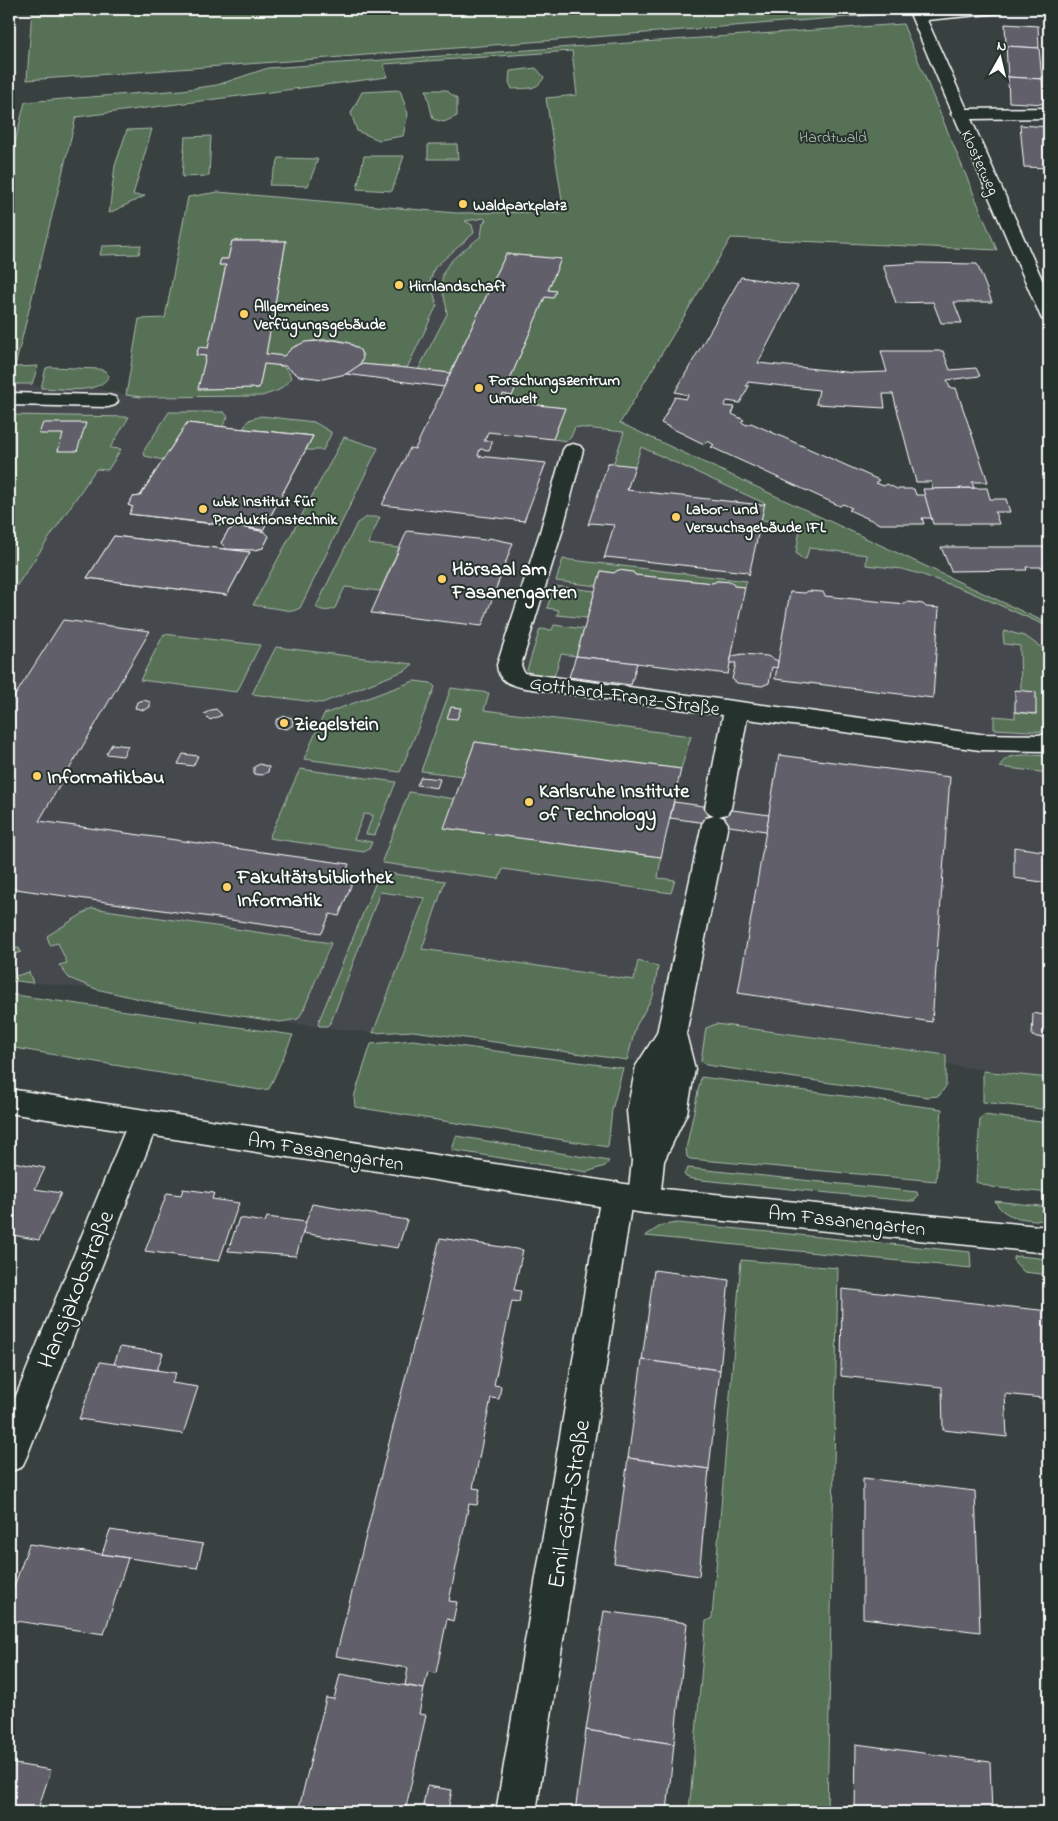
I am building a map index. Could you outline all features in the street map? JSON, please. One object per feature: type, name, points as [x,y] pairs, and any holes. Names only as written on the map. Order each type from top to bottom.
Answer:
[{"type":"street","points":[[917,12],[999,9]]},
{"type":"street","name":"Klosterweg","points":[[917,12],[959,114],[993,185],[1048,310]]},
{"type":"street","points":[[959,114],[1049,113]]},
{"type":"street","points":[[9,400],[108,401]]},
{"type":"street","name":"Gotthard-Franz-Straße","points":[[573,450],[551,532],[514,646],[509,672],[512,677],[525,681],[736,711],[980,742],[1049,743]]},
{"type":"street","name":"Gotthard-Franz-Straße","points":[[630,1198],[648,1161],[642,1111],[651,1066],[671,1034],[736,711]]},
{"type":"street","name":"Am Fasanengarten","points":[[9,1101],[630,1198],[1049,1240]]},
{"type":"street","name":"Hansjakobstraße","points":[[9,1456],[143,1122]]},
{"type":"street","name":"Emil-Gött-Straße","points":[[516,1812],[612,1235],[630,1198]]},
{"type":"shaded area","name":"Karlsruhe Institute of Technology","points":[[218,192],[456,213],[585,211],[731,238],[620,423],[1049,624],[1049,1078],[731,1038],[706,1065],[627,1060],[413,1031],[373,1033],[280,1022],[157,1003],[96,989],[9,980],[9,384],[32,384],[41,388],[93,388],[126,395],[139,319],[165,318],[188,197]]},
{"type":"green space","points":[[32,9],[896,9],[898,13],[27,80]]},
{"type":"green space","name":"Hardtwald","points":[[903,24],[997,250],[731,238],[620,423],[1049,624],[1049,627],[968,591],[920,574],[902,569],[866,565],[867,555],[809,548],[806,559],[802,559],[796,553],[801,524],[761,520],[764,503],[641,447],[635,466],[608,463],[614,462],[624,432],[575,427],[567,441],[553,439],[565,408],[501,401],[503,394],[512,396],[518,380],[510,379],[545,297],[553,297],[556,291],[548,290],[561,259],[506,254],[450,373],[418,370],[447,314],[442,287],[442,278],[445,271],[454,258],[481,236],[483,223],[486,220],[484,218],[465,221],[472,225],[474,233],[435,267],[430,281],[437,305],[407,368],[361,364],[363,355],[357,347],[348,342],[336,340],[324,339],[301,344],[284,356],[266,354],[286,241],[232,241],[228,259],[221,259],[220,265],[226,265],[208,348],[199,348],[196,354],[206,356],[199,389],[259,388],[264,364],[282,366],[290,374],[291,379],[279,390],[262,396],[141,397],[126,395],[139,319],[165,318],[188,197],[218,192],[456,213],[564,212],[546,98],[577,95],[572,51],[384,64],[387,77],[76,117],[15,367],[38,366],[32,384],[9,384],[9,166],[25,102],[182,90],[217,85],[268,68]]},
{"type":"green space","points":[[536,68],[544,77],[538,85],[531,88],[512,89],[509,82],[510,71]]},
{"type":"green space","points":[[400,90],[408,114],[403,136],[379,140],[357,131],[351,113],[362,92]]},
{"type":"green space","points":[[426,90],[446,90],[457,99],[457,116],[444,122],[433,119]]},
{"type":"green space","points":[[152,129],[133,195],[145,196],[109,213],[115,166],[127,130]]},
{"type":"green space","points":[[211,136],[209,176],[182,177],[185,137]]},
{"type":"green space","points":[[428,144],[457,144],[458,159],[428,159]]},
{"type":"green space","points":[[364,156],[404,156],[392,191],[357,189]]},
{"type":"green space","points":[[279,158],[318,159],[308,186],[269,185]]},
{"type":"green space","points":[[141,245],[139,254],[100,255],[102,246]]},
{"type":"green space","points":[[46,368],[99,369],[105,371],[109,376],[104,382],[88,389],[41,388]]},
{"type":"green space","points":[[169,412],[224,412],[228,417],[222,427],[187,423],[163,460],[145,456],[143,452]]},
{"type":"green space","points":[[9,415],[129,417],[110,448],[121,449],[108,470],[96,469],[9,597]]},
{"type":"green space","points":[[261,416],[314,422],[331,432],[331,434],[323,450],[306,450],[313,436],[243,429],[249,420]]},
{"type":"green space","points":[[344,437],[378,448],[300,608],[293,611],[253,605]]},
{"type":"green space","points":[[367,517],[380,517],[368,544],[399,548],[380,591],[345,587],[335,608],[323,610],[316,607],[357,523]]},
{"type":"green space","points":[[563,559],[747,581],[745,587],[734,586],[732,582],[717,581],[713,583],[635,575],[633,572],[618,570],[614,573],[601,571],[597,586],[556,581]]},
{"type":"green space","points":[[554,586],[595,591],[587,618],[557,615],[559,610],[547,608]]},
{"type":"green space","points":[[554,625],[584,629],[576,656],[561,654],[554,677],[529,673],[527,670],[540,629],[552,630]]},
{"type":"green space","points":[[1005,631],[1025,636],[1049,653],[1049,732],[994,729],[994,716],[1015,718],[1015,712],[1036,714],[1021,691],[1020,646],[1004,644],[1003,633]]},
{"type":"green space","points":[[164,634],[260,645],[237,692],[140,680]]},
{"type":"green space","points":[[276,647],[413,664],[406,670],[322,703],[252,694]]},
{"type":"green space","points":[[414,681],[431,683],[435,687],[400,772],[304,759],[324,714]]},
{"type":"green space","points":[[451,688],[489,693],[484,710],[691,736],[681,769],[475,742],[463,776],[421,771]]},
{"type":"green space","points":[[1014,756],[1049,756],[1049,773],[1000,767],[1008,758]]},
{"type":"green space","points":[[300,769],[396,782],[375,835],[366,834],[373,815],[364,814],[354,839],[372,842],[369,849],[364,852],[269,838]]},
{"type":"green space","points":[[409,792],[455,799],[445,828],[661,857],[658,878],[675,880],[671,893],[503,869],[499,879],[383,863],[382,861]]},
{"type":"green space","points":[[380,872],[445,881],[422,949],[634,980],[638,961],[658,967],[653,996],[636,1026],[627,1060],[413,1031],[373,1033],[425,898],[380,892],[331,1022],[327,1026],[319,1026],[318,1023]]},
{"type":"green space","points":[[92,908],[331,943],[298,1019],[280,1022],[157,1003],[96,989],[69,978],[59,965],[67,963],[58,943],[50,945],[47,936]]},
{"type":"green space","points":[[19,948],[21,952],[9,956],[9,949]]},
{"type":"green space","points":[[9,956],[16,976],[29,972],[33,983],[9,980]]},
{"type":"green space","points":[[9,994],[293,1035],[269,1089],[260,1090],[9,1047]]},
{"type":"green space","points":[[716,1024],[946,1055],[946,1086],[939,1096],[928,1097],[706,1065],[701,1061],[706,1028]]},
{"type":"green space","points":[[413,1040],[623,1068],[612,1110],[608,1147],[355,1107],[354,1097],[371,1044]]},
{"type":"green space","points":[[983,1071],[1049,1078],[1049,1110],[983,1102]]},
{"type":"green space","points":[[701,1077],[942,1109],[936,1181],[690,1159],[687,1157],[686,1149]]},
{"type":"green space","points":[[984,1115],[1049,1123],[1049,1193],[991,1187],[976,1182],[980,1118]]},
{"type":"green space","points":[[456,1136],[609,1161],[605,1166],[587,1172],[452,1150]]},
{"type":"green space","points":[[688,1168],[917,1192],[918,1196],[914,1201],[908,1201],[692,1179],[684,1174]]},
{"type":"green space","points":[[995,1201],[1049,1207],[1049,1221],[1011,1216],[999,1208]]},
{"type":"green space","points":[[678,1223],[970,1252],[971,1268],[645,1236],[662,1225]]},
{"type":"green space","points":[[1014,1257],[1049,1259],[1049,1275],[1024,1272],[1013,1260]]},
{"type":"green space","points":[[741,1260],[838,1268],[827,1812],[689,1812],[706,1621],[712,1618]]},
{"type":"building","points":[[1005,24],[1038,26],[1039,48],[1006,46]]},
{"type":"building","points":[[1006,46],[1039,48],[1042,79],[1008,77]]},
{"type":"building","points":[[1008,77],[1042,79],[1044,104],[1009,102]]},
{"type":"building","points":[[1020,125],[1049,127],[1049,168],[1024,167]]},
{"type":"building","name":"Allgemeines Verfügungsgebäude","points":[[232,241],[286,241],[266,354],[284,356],[292,348],[305,342],[334,340],[349,343],[360,350],[363,358],[359,366],[346,374],[323,379],[299,376],[285,366],[264,364],[259,388],[198,389],[206,356],[196,355],[199,347],[208,348],[226,265],[219,265],[221,259],[228,259]]},
{"type":"building","name":"Forschungszentrum Umwelt","points":[[506,254],[561,259],[548,290],[556,291],[553,298],[545,297],[510,379],[519,380],[512,396],[503,394],[501,401],[565,408],[553,439],[488,432],[484,441],[493,441],[489,450],[480,449],[478,456],[546,463],[524,521],[382,505],[410,448],[415,449]]},
{"type":"building","points":[[919,263],[977,264],[992,302],[954,302],[962,323],[941,323],[933,302],[896,303],[883,265]]},
{"type":"building","points":[[741,277],[798,286],[758,363],[855,373],[887,372],[881,351],[943,351],[950,370],[976,368],[980,376],[947,380],[950,388],[956,388],[988,482],[972,482],[974,488],[933,489],[931,482],[916,482],[893,394],[883,394],[885,408],[816,404],[819,390],[748,382],[746,386],[749,386],[740,403],[727,401],[724,406],[735,407],[732,414],[744,420],[741,422],[747,425],[751,423],[879,480],[876,483],[884,486],[887,484],[897,489],[914,489],[916,495],[925,495],[932,518],[922,518],[924,524],[880,524],[849,510],[852,508],[843,504],[840,506],[711,447],[714,445],[708,441],[704,444],[661,423],[675,397],[686,399],[688,395],[675,392]]},
{"type":"building","points":[[361,364],[450,373],[444,387],[346,374]]},
{"type":"building","points":[[43,423],[86,423],[77,451],[58,451],[63,434],[39,434]]},
{"type":"building","name":"wbk Institut für Produktionstechnik","points":[[187,423],[313,436],[263,530],[129,514],[133,507],[128,505],[133,497],[140,496]]},
{"type":"building","name":"wbk Institut für Produktionstechnik","points":[[187,423],[313,436],[263,530],[245,527],[244,529],[265,532],[269,536],[263,548],[255,550],[234,548],[232,550],[250,552],[227,595],[87,578],[114,536],[224,549],[225,547],[221,543],[228,531],[236,526],[129,514],[133,507],[128,505],[133,497],[140,496]]},
{"type":"building","name":"Labor- und Versuchsgebäude IFL","points":[[608,463],[635,466],[627,490],[762,505],[765,503],[749,575],[747,572],[606,557],[604,559],[614,525],[591,523],[588,525]]},
{"type":"building","points":[[987,488],[990,499],[1006,499],[1010,512],[995,512],[999,524],[933,524],[923,489]]},
{"type":"building","points":[[236,526],[265,532],[269,536],[263,548],[255,550],[224,549],[225,547],[221,543],[228,531]]},
{"type":"building","name":"Hörsaal am Fasanengarten","points":[[407,531],[485,540],[489,538],[513,543],[482,626],[371,613]]},
{"type":"building","points":[[114,536],[250,552],[227,595],[87,578]]},
{"type":"building","points":[[1046,543],[1049,543],[1049,567],[1026,567],[1027,570],[951,571],[941,547],[1048,547]]},
{"type":"building","points":[[618,570],[633,572],[635,575],[713,583],[717,581],[732,582],[734,586],[745,587],[728,674],[576,656],[601,571],[614,573]]},
{"type":"building","points":[[808,591],[823,592],[825,596],[905,604],[908,602],[939,608],[933,698],[775,679],[790,592],[805,593]]},
{"type":"building","name":"Informatikbau","points":[[63,620],[150,631],[39,821],[349,864],[343,881],[352,883],[339,916],[330,914],[322,933],[9,888],[9,705]]},
{"type":"building","points":[[743,654],[767,656],[778,661],[777,668],[772,667],[769,683],[762,686],[737,683],[732,679],[736,663],[730,663],[732,656]]},
{"type":"building","points":[[576,656],[637,663],[631,685],[569,677]]},
{"type":"building","points":[[1015,690],[1036,692],[1036,714],[1015,712]]},
{"type":"building","points":[[144,700],[150,702],[150,707],[144,710],[135,708],[137,702]]},
{"type":"building","points":[[451,707],[461,708],[457,719],[447,718]]},
{"type":"building","points":[[216,709],[222,715],[210,720],[204,714]]},
{"type":"building","points":[[285,716],[292,718],[293,725],[287,729],[276,727],[276,720]]},
{"type":"building","points":[[475,742],[681,769],[661,857],[444,828]]},
{"type":"building","points":[[112,744],[128,746],[123,756],[106,754]]},
{"type":"building","points":[[183,754],[198,756],[193,766],[178,764]]},
{"type":"building","points":[[779,755],[950,777],[932,1022],[738,993]]},
{"type":"building","points":[[260,764],[269,767],[268,772],[262,775],[254,774],[254,767]]},
{"type":"building","points":[[421,777],[440,779],[437,788],[417,785]]},
{"type":"building","points":[[674,802],[769,815],[766,831],[670,818]]},
{"type":"building","points":[[1014,847],[1049,852],[1049,883],[1014,878]]},
{"type":"building","points":[[1033,1013],[1049,1016],[1049,1039],[1032,1036]]},
{"type":"building","points":[[13,1162],[45,1168],[35,1189],[61,1193],[39,1240],[13,1235],[9,1243],[9,1171]]},
{"type":"building","points":[[183,1189],[214,1193],[212,1199],[239,1203],[219,1261],[145,1251],[167,1193],[181,1195]]},
{"type":"building","points":[[312,1204],[407,1220],[398,1248],[302,1233]]},
{"type":"building","points":[[267,1217],[306,1222],[296,1256],[228,1251],[239,1218],[265,1222]]},
{"type":"building","points":[[440,1238],[523,1250],[514,1290],[521,1291],[519,1302],[512,1301],[494,1385],[501,1386],[499,1399],[491,1398],[473,1488],[480,1489],[477,1505],[469,1504],[449,1601],[457,1602],[453,1621],[447,1619],[436,1673],[428,1672],[424,1689],[405,1685],[408,1668],[336,1656]]},
{"type":"building","points":[[654,1270],[729,1280],[720,1370],[642,1360]]},
{"type":"building","points":[[842,1289],[1049,1311],[1049,1431],[1044,1430],[1042,1398],[1005,1394],[1007,1437],[943,1430],[942,1387],[841,1376]]},
{"type":"building","points":[[120,1347],[163,1353],[157,1370],[114,1364]]},
{"type":"building","points":[[642,1360],[720,1370],[709,1469],[628,1458]]},
{"type":"building","points":[[100,1362],[176,1373],[172,1383],[198,1387],[183,1434],[79,1419]]},
{"type":"building","points":[[628,1458],[709,1469],[699,1576],[614,1563]]},
{"type":"building","points":[[863,1478],[975,1491],[980,1632],[863,1618]]},
{"type":"building","points":[[110,1530],[203,1544],[197,1568],[102,1554]]},
{"type":"building","points":[[29,1544],[128,1558],[104,1634],[9,1620],[9,1601]]},
{"type":"building","points":[[604,1611],[687,1623],[674,1744],[586,1730]]},
{"type":"building","points":[[340,1674],[424,1689],[419,1714],[426,1715],[405,1812],[298,1812],[326,1698],[334,1699]]},
{"type":"building","points":[[586,1730],[674,1744],[667,1812],[575,1812]]},
{"type":"building","points":[[856,1744],[990,1762],[992,1812],[855,1812]]},
{"type":"building","points":[[9,1763],[51,1770],[37,1812],[9,1812]]},
{"type":"building","points":[[427,1786],[452,1790],[448,1810],[423,1805]]},
{"type":"place","name":"Waldparkplatz","points":[[463,204]]},
{"type":"place","name":"Hirnlandschaft","points":[[399,285]]},
{"type":"place","name":"Allgemeines Verfügungsgebäude","points":[[244,314]]},
{"type":"place","name":"Forschungszentrum Umwelt","points":[[479,388]]},
{"type":"place","name":"wbk Institut für Produktionstechnik","points":[[203,509]]},
{"type":"place","name":"Labor- und Versuchsgebäude IFL","points":[[676,517]]},
{"type":"place","name":"Hörsaal am Fasanengarten","points":[[442,579]]},
{"type":"place","name":"Ziegelstein","points":[[284,723]]},
{"type":"place","name":"Informatikbau","points":[[37,776]]},
{"type":"place","name":"Karlsruhe Institute of Technology","points":[[529,802]]},
{"type":"place","name":"Fakultätsbibliothek Informatik","points":[[227,887]]}]
